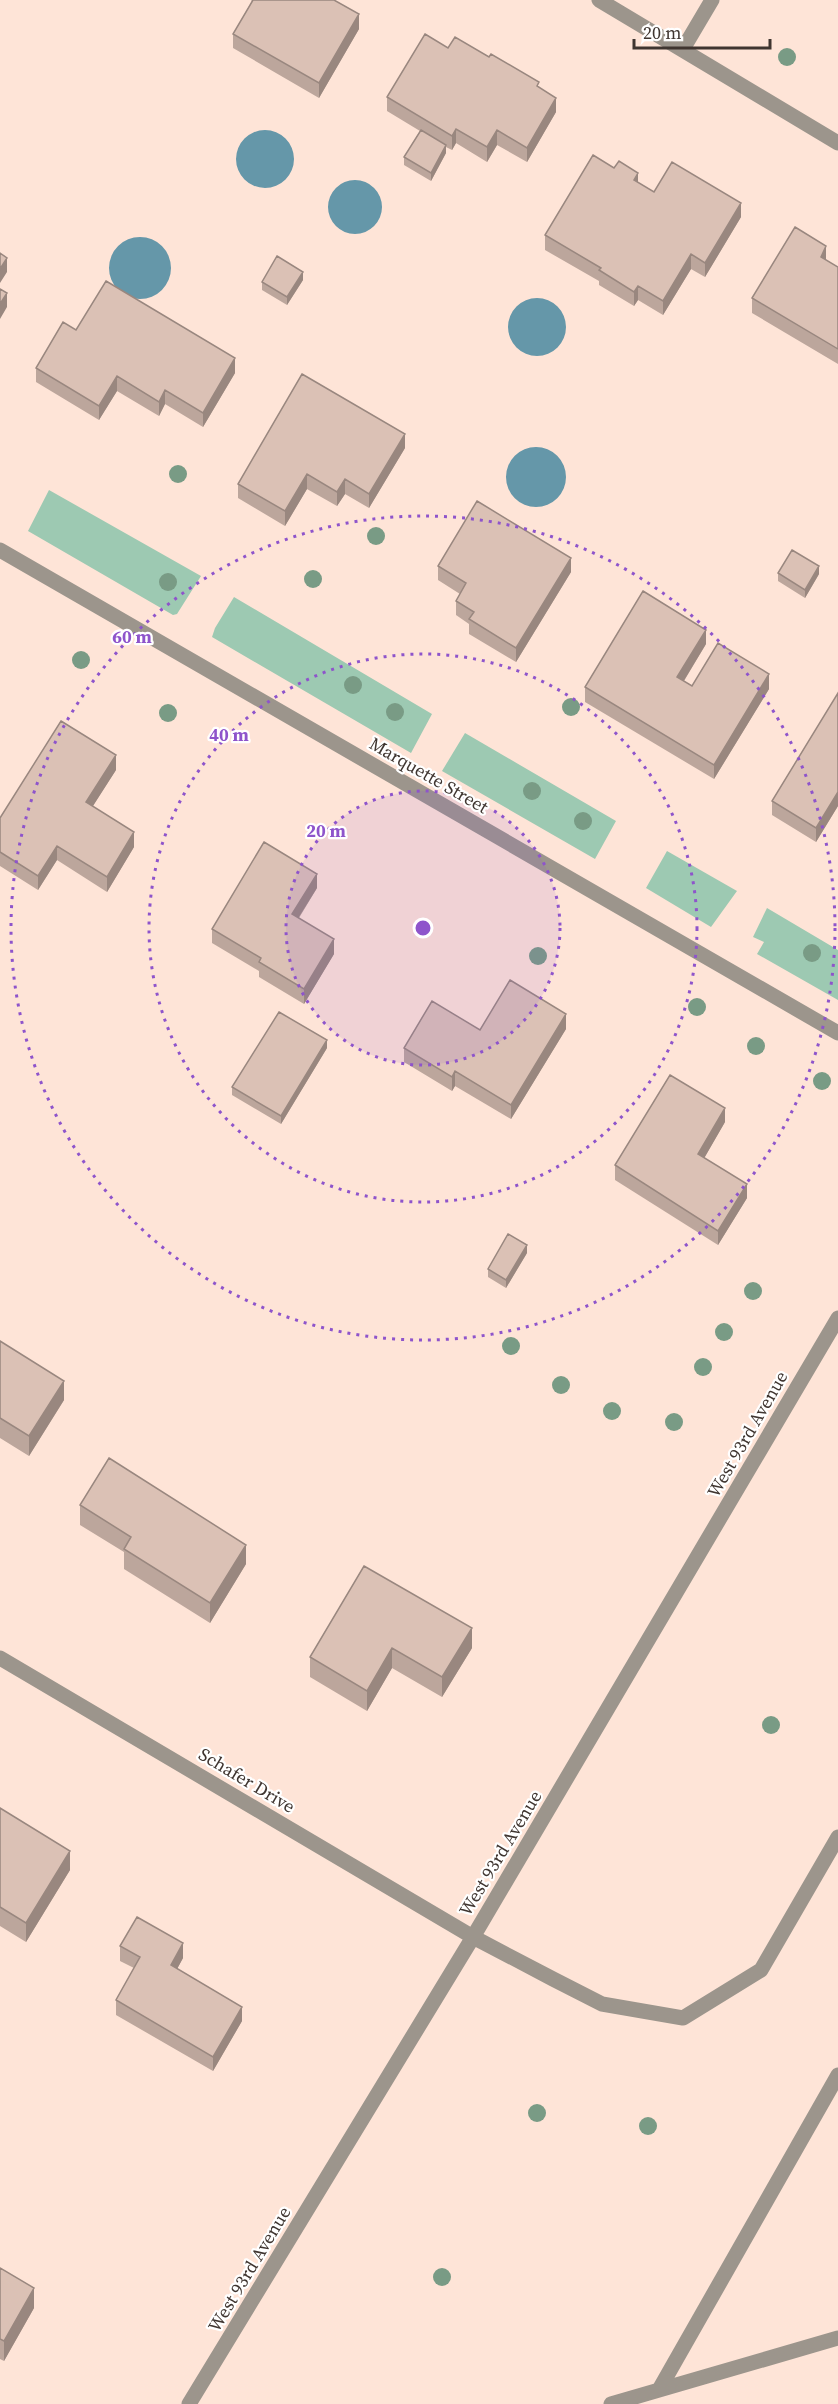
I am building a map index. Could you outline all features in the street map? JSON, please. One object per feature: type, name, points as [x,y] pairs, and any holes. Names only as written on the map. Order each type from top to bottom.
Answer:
[{"type":"street","points":[[599,0],[838,143]]},
{"type":"street","points":[[683,49],[712,0]]},
{"type":"street","name":"Marquette Street","points":[[0,550],[838,1033]]},
{"type":"street","name":"West 93rd Avenue","points":[[189,2404],[473,1937],[838,1318]]},
{"type":"street","name":"Schafer Drive","points":[[0,1658],[473,1937],[602,2004],[683,2018],[761,1970],[838,1837]]},
{"type":"street","points":[[660,2388],[838,2075]]},
{"type":"street","points":[[611,2404],[838,2338]]},
{"type":"green space","points":[[49,490],[201,576],[177,614],[173,615],[28,531]]},
{"type":"green space","points":[[234,597],[432,714],[411,753],[212,637]]},
{"type":"green space","points":[[465,733],[616,821],[595,859],[442,771]]},
{"type":"green space","points":[[667,851],[737,891],[711,927],[646,888]]},
{"type":"green space","points":[[767,908],[838,950],[838,1000],[757,954],[764,942],[753,937]]},
{"type":"water","points":[[259,130],[271,130],[286,138],[294,153],[294,165],[286,180],[271,188],[259,188],[244,180],[236,165],[236,153],[244,138]]},
{"type":"water","points":[[350,180],[360,180],[370,184],[378,192],[382,207],[378,222],[370,230],[360,234],[350,234],[340,230],[332,222],[328,212],[328,202],[332,192],[340,184]]},
{"type":"water","points":[[134,237],[146,237],[162,246],[169,256],[171,268],[169,280],[162,290],[146,299],[134,299],[123,294],[114,285],[109,274],[109,262],[114,251],[123,242]]},
{"type":"water","points":[[537,298],[553,303],[561,311],[566,327],[561,343],[553,351],[537,356],[521,351],[513,343],[508,327],[513,311],[521,303]]},
{"type":"water","points":[[530,447],[542,447],[553,452],[561,460],[566,477],[564,489],[553,502],[542,507],[530,507],[519,502],[511,494],[506,483],[506,471],[511,460],[519,452]]},
{"type":"building","points":[[253,0],[334,0],[359,14],[319,83],[233,34]]},
{"type":"building","points":[[425,34],[448,48],[455,37],[489,57],[491,54],[539,82],[537,86],[556,98],[527,148],[497,130],[487,147],[456,129],[452,136],[387,97]]},
{"type":"building","points":[[421,130],[446,145],[431,173],[404,157]]},
{"type":"building","points":[[593,155],[614,168],[619,161],[638,173],[634,180],[654,192],[672,162],[741,203],[705,263],[691,254],[663,301],[638,286],[634,292],[599,270],[601,268],[545,235]]},
{"type":"building","points":[[795,227],[826,246],[821,257],[838,267],[838,349],[752,298]]},
{"type":"building","points":[[0,253],[7,258],[0,269]]},
{"type":"building","points":[[277,256],[303,272],[287,297],[262,282]]},
{"type":"building","points":[[106,281],[235,358],[203,413],[165,390],[159,402],[117,376],[99,406],[36,368],[63,322],[76,330]]},
{"type":"building","points":[[0,289],[7,293],[0,304]]},
{"type":"building","points":[[302,374],[405,434],[369,494],[345,479],[337,492],[307,474],[285,511],[238,484]]},
{"type":"building","points":[[477,501],[571,558],[516,648],[469,619],[474,612],[456,601],[466,583],[438,566]]},
{"type":"building","points":[[792,550],[819,566],[805,590],[778,573]]},
{"type":"building","points":[[643,591],[706,630],[677,677],[692,686],[718,643],[769,674],[714,765],[585,687]]},
{"type":"building","points":[[838,693],[838,792],[816,828],[772,801]]},
{"type":"building","points":[[61,721],[116,755],[86,802],[134,832],[107,877],[57,846],[38,876],[0,852],[0,818]]},
{"type":"building","points":[[264,842],[317,874],[292,914],[334,939],[304,989],[259,962],[261,958],[212,929]]},
{"type":"building","points":[[510,980],[566,1014],[511,1105],[455,1071],[452,1077],[404,1048],[432,1001],[480,1030]]},
{"type":"building","points":[[279,1012],[327,1040],[281,1116],[232,1087]]},
{"type":"building","points":[[670,1075],[725,1108],[698,1154],[747,1184],[718,1231],[615,1165]]},
{"type":"building","points":[[508,1234],[527,1245],[506,1280],[488,1269]]},
{"type":"building","points":[[0,1341],[64,1381],[29,1436],[0,1418]]},
{"type":"building","points":[[109,1458],[246,1545],[210,1603],[124,1549],[131,1537],[80,1505]]},
{"type":"building","points":[[364,1566],[472,1628],[442,1677],[392,1648],[367,1691],[310,1657]]},
{"type":"building","points":[[0,1808],[70,1851],[26,1923],[0,1907]]},
{"type":"building","points":[[137,1917],[183,1943],[171,1965],[242,2007],[213,2057],[116,2000],[140,1957],[120,1946]]},
{"type":"building","points":[[0,2268],[34,2288],[4,2341],[0,2339]]}]
